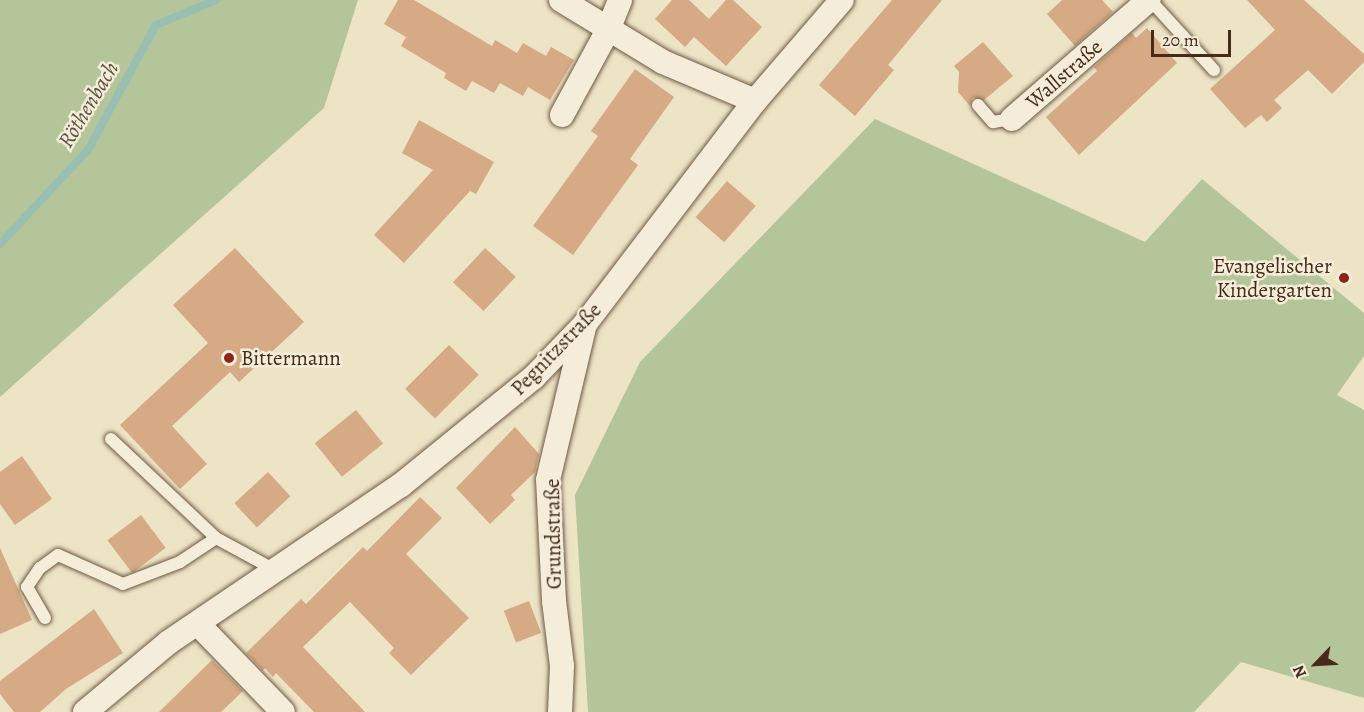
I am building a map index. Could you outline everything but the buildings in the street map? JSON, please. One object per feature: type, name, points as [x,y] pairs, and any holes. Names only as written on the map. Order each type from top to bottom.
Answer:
[{"type":"street","points":[[561,0],[663,62],[755,101]]},
{"type":"street","points":[[562,115],[608,30],[620,0]]},
{"type":"street","name":"Pegnitzstraße","points":[[84,712],[169,642],[198,624],[273,569],[400,485],[458,441],[534,377],[585,324],[755,101],[842,0]]},
{"type":"street","name":"Wallstraße","points":[[1012,119],[1149,0]]},
{"type":"street","name":"Grundstraße","points":[[560,712],[562,666],[554,601],[548,480],[585,324]]},
{"type":"street","points":[[198,624],[283,712]]},
{"type":"lane","points":[[1149,0],[1214,70]]},
{"type":"lane","name":"Wallstraße","points":[[978,105],[993,122],[1012,119]]},
{"type":"lane","points":[[111,439],[216,538],[273,569]]},
{"type":"lane","points":[[45,618],[27,587],[40,568],[58,555],[123,584],[180,562],[216,538]]},
{"type":"green space","points":[[0,0],[358,0],[324,108],[0,397]]},
{"type":"green space","points":[[875,119],[1145,242],[1202,179],[1364,313],[1364,356],[1337,395],[1364,410],[1364,698],[1241,662],[1194,712],[588,712],[575,495],[640,362]]},
{"type":"waterway","name":"Röthenbach","points":[[0,244],[88,150],[156,25],[216,0]]},
{"type":"place","name":"Evangelischer Kindergarten","points":[[1344,278]]},
{"type":"place","name":"Bittermann","points":[[229,358]]}]
